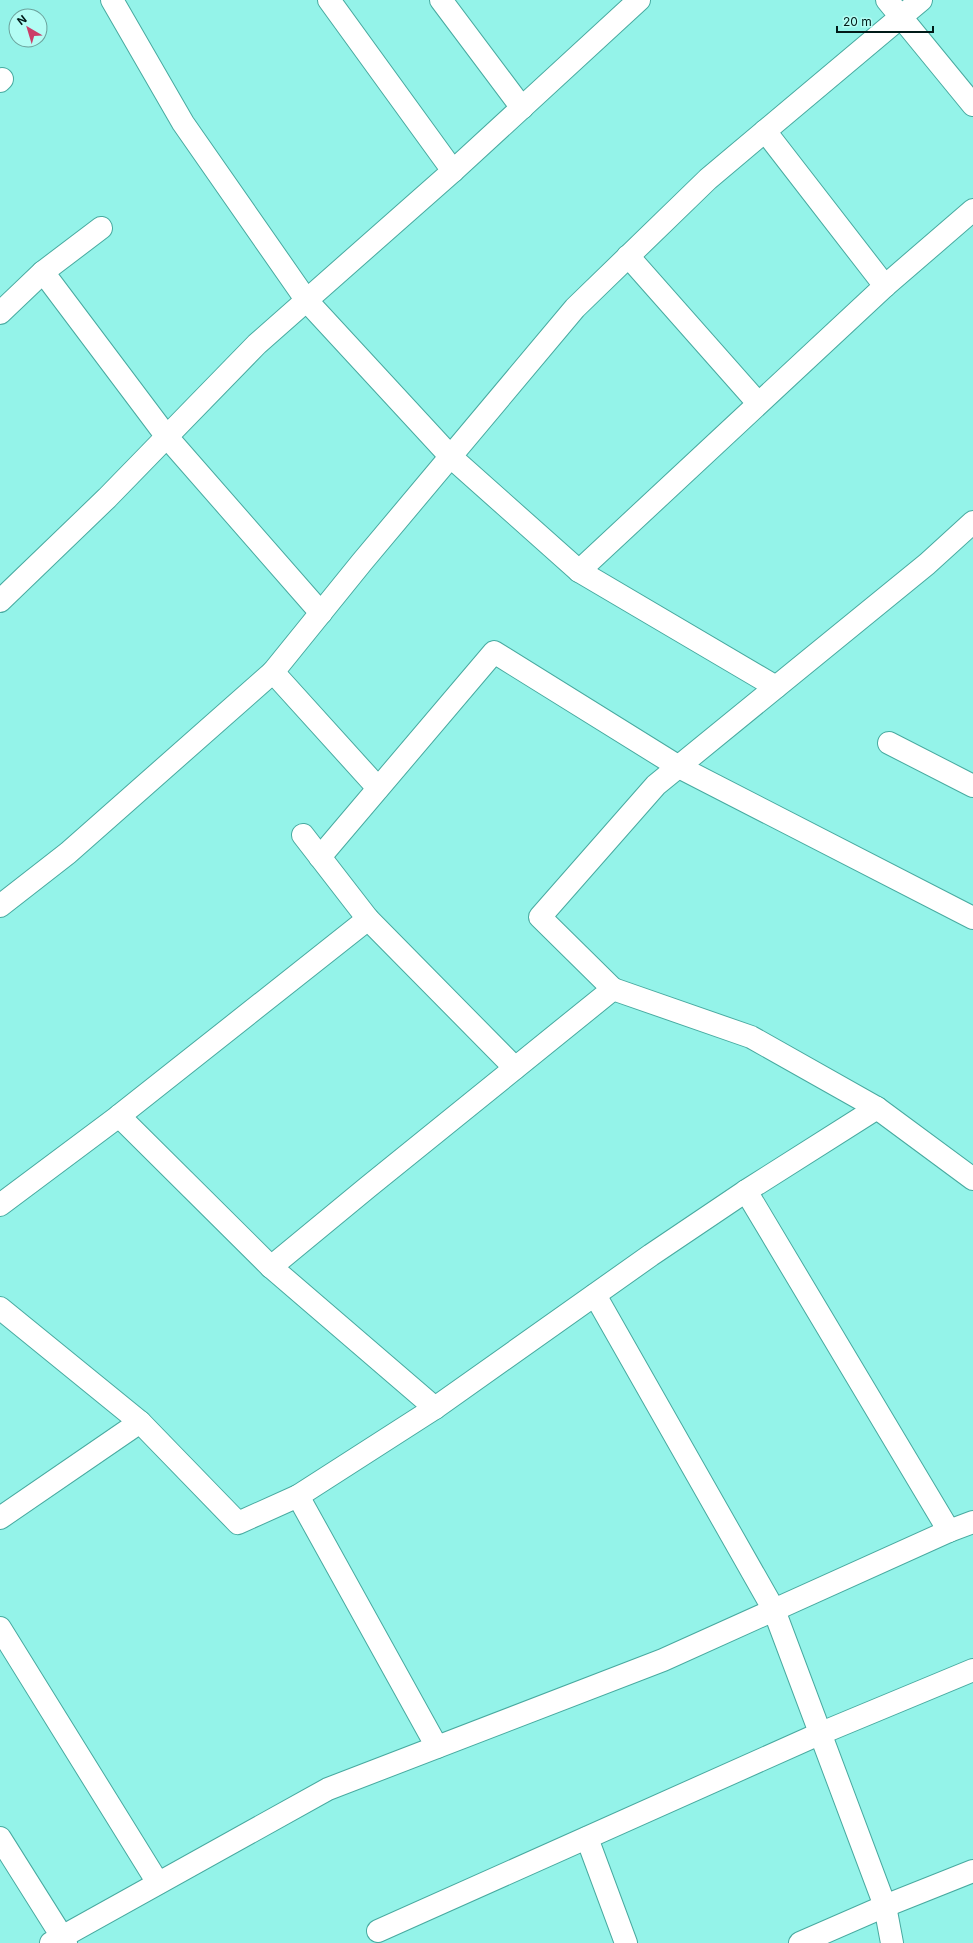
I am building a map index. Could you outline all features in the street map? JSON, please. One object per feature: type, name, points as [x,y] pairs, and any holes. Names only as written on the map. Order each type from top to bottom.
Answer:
[{"type":"street","points":[[112,0],[184,123],[307,301],[451,457],[579,571],[776,687]]},
{"type":"street","points":[[329,0],[453,171]]},
{"type":"street","points":[[441,0],[522,108]]},
{"type":"street","points":[[0,601],[166,437],[257,344],[453,171],[639,0]]},
{"type":"street","points":[[887,0],[973,105]]},
{"type":"street","points":[[0,906],[68,853],[273,672],[575,308],[708,178],[921,0]]},
{"type":"street","points":[[764,131],[885,286]]},
{"type":"street","points":[[579,571],[885,286],[973,210]]},
{"type":"street","points":[[0,313],[43,272],[102,228]]},
{"type":"street","points":[[628,256],[758,403]]},
{"type":"street","points":[[43,272],[166,437],[321,613]]},
{"type":"street","points":[[973,522],[926,564],[656,785],[540,917],[613,988],[751,1037],[877,1108],[973,1179]]},
{"type":"street","points":[[320,857],[494,652],[679,767],[973,918]]},
{"type":"street","points":[[273,672],[378,788]]},
{"type":"street","points":[[889,743],[973,786]]},
{"type":"street","points":[[303,835],[368,919],[515,1068]]},
{"type":"street","points":[[0,1205],[119,1116],[368,919]]},
{"type":"street","points":[[271,1268],[613,988]]},
{"type":"street","points":[[0,1308],[140,1422],[238,1523],[298,1496],[435,1408],[746,1191],[877,1108]]},
{"type":"street","points":[[119,1116],[271,1268],[435,1408]]},
{"type":"street","points":[[746,1191],[948,1531]]},
{"type":"street","points":[[595,1295],[774,1610],[819,1734],[885,1906],[892,1943]]},
{"type":"street","points":[[0,1518],[140,1422]]},
{"type":"street","points":[[298,1496],[437,1747]]},
{"type":"street","points":[[0,1838],[60,1941],[158,1882],[328,1789],[663,1660],[948,1531],[973,1522]]},
{"type":"street","points":[[0,1628],[158,1882]]},
{"type":"street","points":[[378,1931],[819,1734],[973,1670]]},
{"type":"street","points":[[587,1838],[626,1943]]},
{"type":"street","points":[[800,1943],[885,1906],[973,1871]]}]
